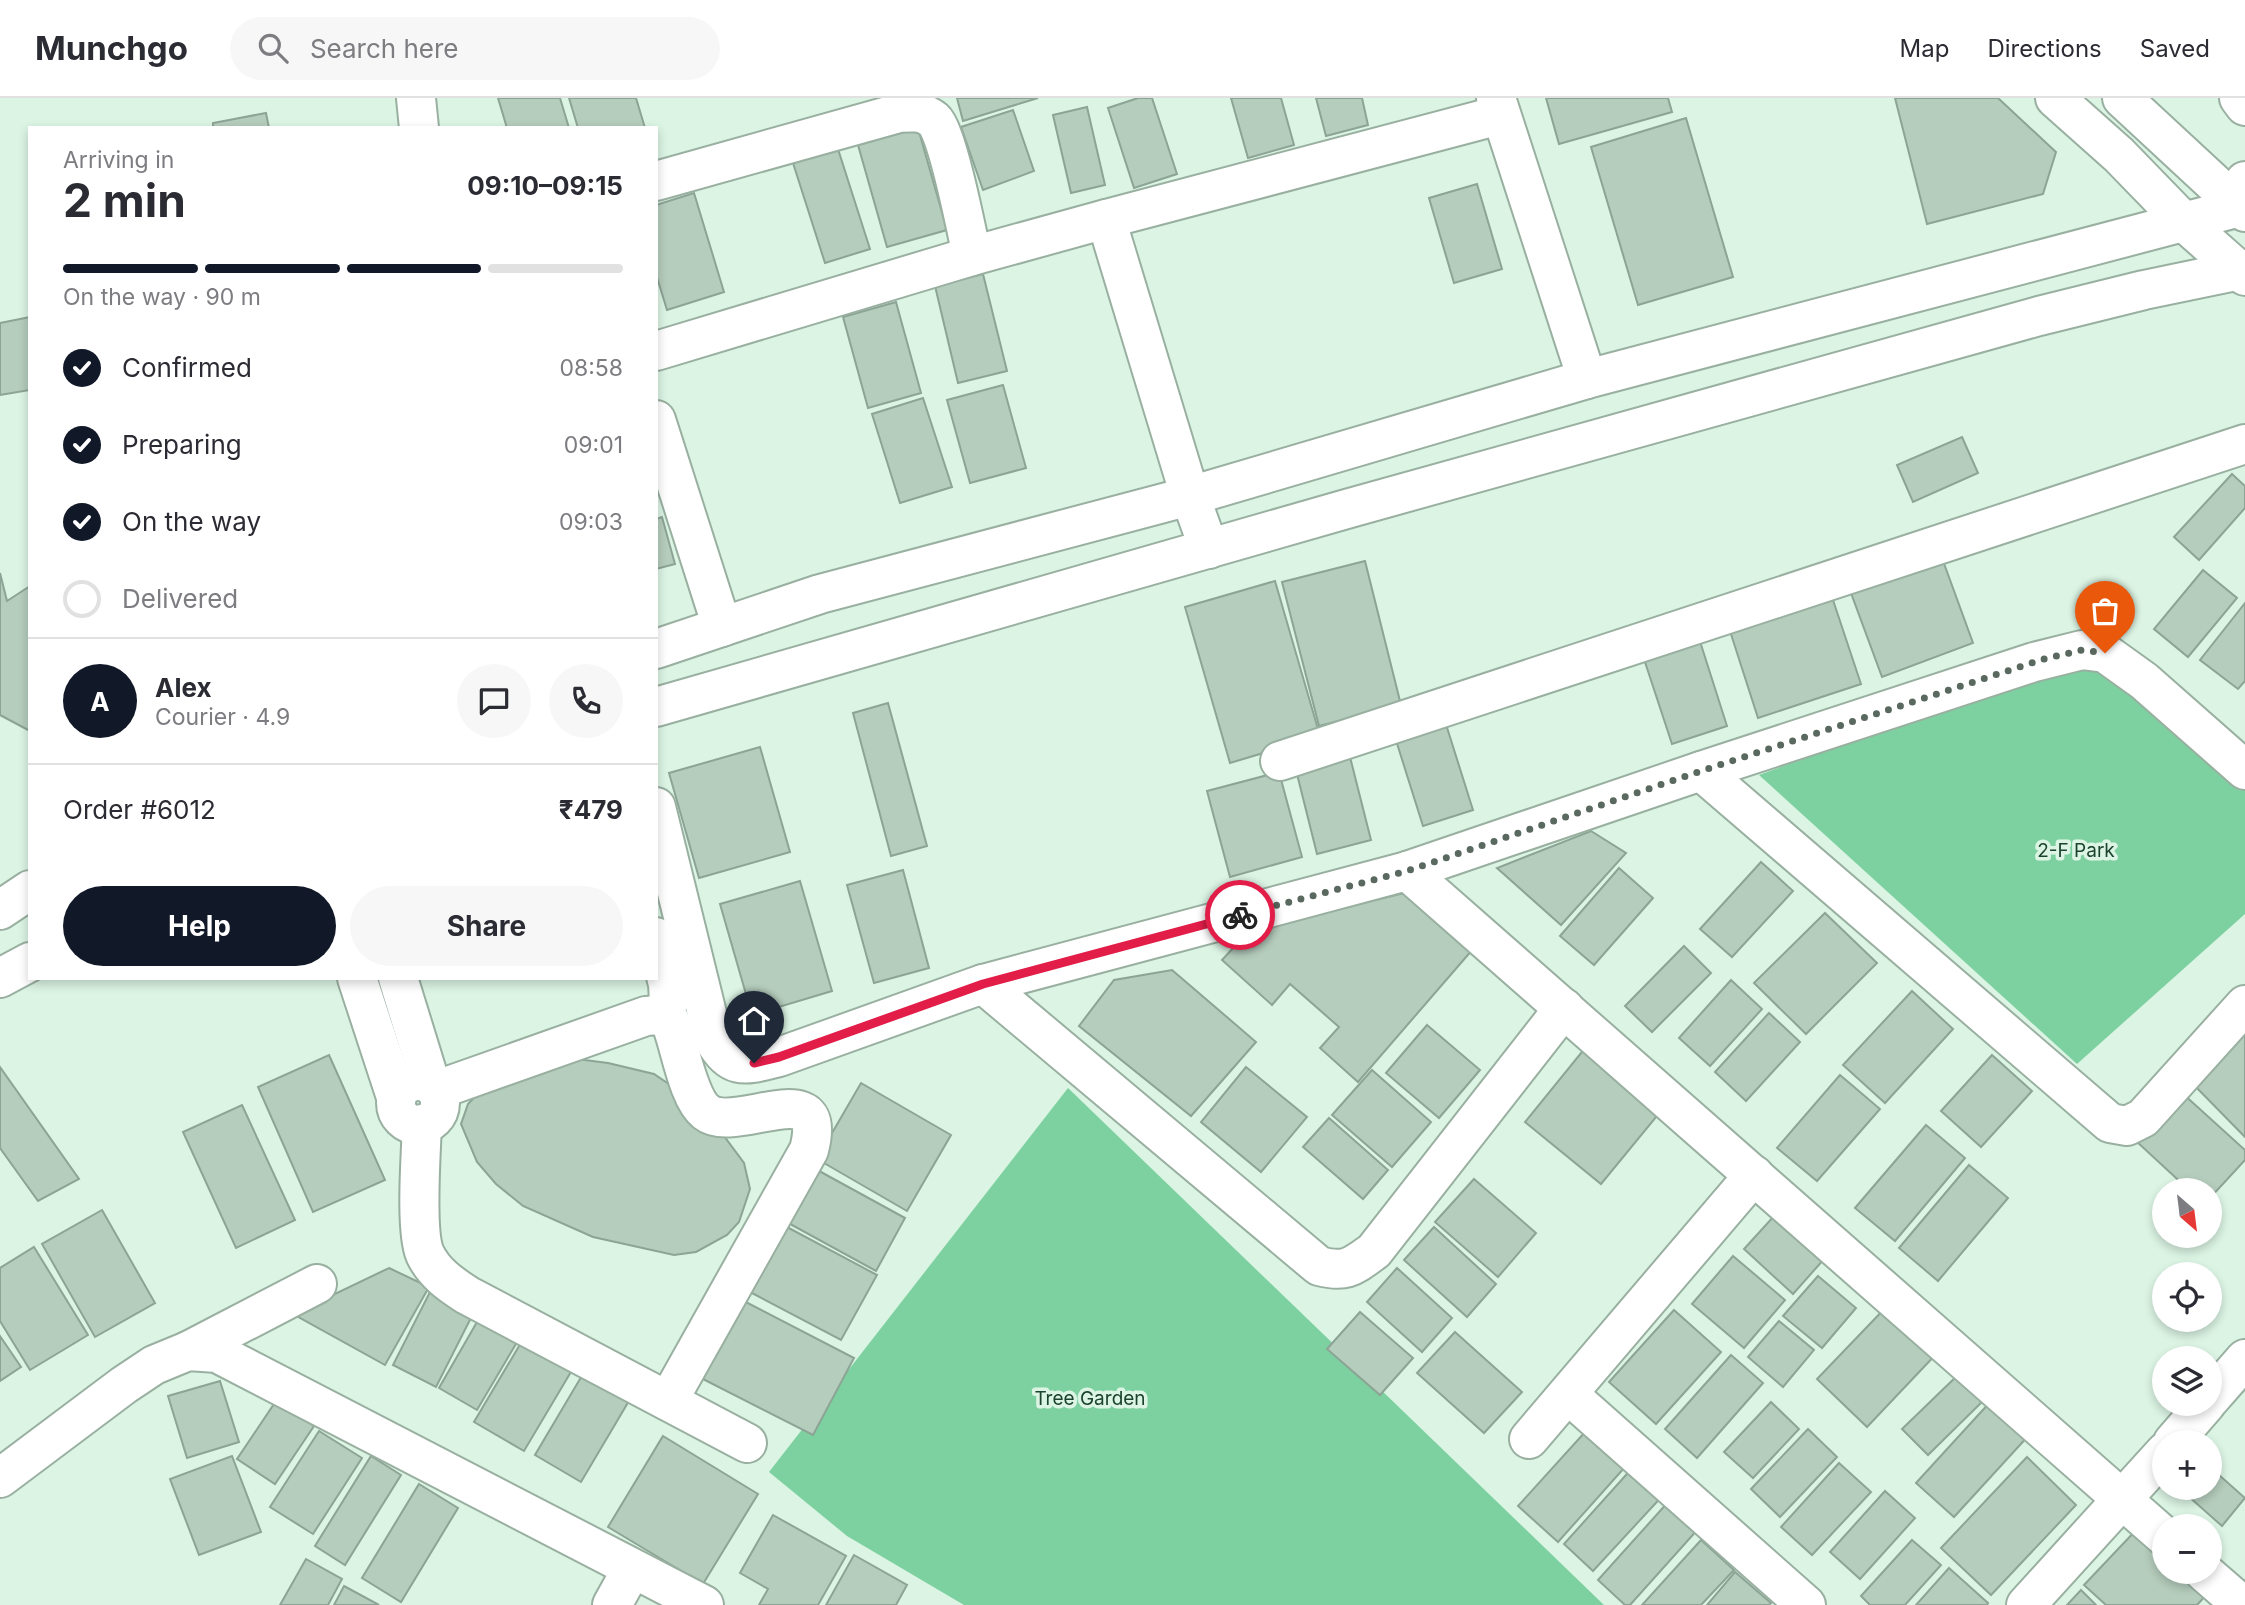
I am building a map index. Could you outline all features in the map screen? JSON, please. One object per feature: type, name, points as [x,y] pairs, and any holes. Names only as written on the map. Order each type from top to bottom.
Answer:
[{"type":"street","points":[[416,98],[418,126]]},
{"type":"street","points":[[2055,98],[2119,155],[2184,222],[2242,272]]},
{"type":"street","points":[[658,648],[820,594],[1190,496],[1587,379],[2184,222],[2243,200],[2122,98]]},
{"type":"street","points":[[2239,98],[2245,106]]},
{"type":"street","points":[[658,350],[972,256],[1498,106],[1587,379]]},
{"type":"street","points":[[658,180],[899,113],[921,112],[937,122],[952,166],[972,256]]},
{"type":"street","points":[[1106,219],[1190,496],[1209,549]]},
{"type":"street","points":[[658,706],[2039,316],[2144,290],[2242,272]]},
{"type":"street","points":[[658,426],[722,627]]},
{"type":"street","points":[[1280,761],[2245,444]]},
{"type":"street","points":[[658,815],[713,1038],[722,1054],[734,1063],[754,1063],[779,1057],[983,984],[1407,871],[1701,771],[2034,662],[2082,650],[2105,653],[2144,681],[2245,770]]},
{"type":"street","points":[[1701,771],[2110,1124],[2127,1126],[2143,1118],[2245,1005]]},
{"type":"street","points":[[1407,871],[2152,1526]]},
{"type":"street","points":[[0,910],[28,891]]},
{"type":"street","points":[[658,945],[668,984],[669,1001],[660,1015]]},
{"type":"street","points":[[0,978],[28,963]]},
{"type":"street","points":[[357,980],[409,1111]]},
{"type":"street","points":[[399,980],[434,1087]]},
{"type":"street","points":[[983,984],[1318,1266],[1338,1271],[1355,1264],[1374,1251],[1563,1008]]},
{"type":"street","points":[[434,1087],[646,1016],[660,1015],[670,1021],[697,1103],[707,1114],[721,1118],[792,1107],[804,1111],[811,1122],[809,1150],[668,1401]]},
{"type":"street","points":[[434,1087],[425,1081],[410,1081],[404,1085],[424,1252],[443,1279],[467,1295],[747,1443]]},
{"type":"street","points":[[1530,1439],[1754,1175]]},
{"type":"street","points":[[0,1478],[154,1365],[188,1351],[317,1284]]},
{"type":"street","points":[[188,1351],[217,1353],[704,1605]]},
{"type":"street","points":[[2222,1385],[2245,1359]]},
{"type":"street","points":[[1569,1395],[1806,1605]]},
{"type":"street","points":[[2183,1430],[2196,1416]]},
{"type":"street","points":[[2026,1605],[2152,1467]]},
{"type":"street","points":[[611,1605],[632,1569]]},
{"type":"street","points":[[2218,1584],[2242,1605]]},
{"type":"green space","name":"2-F Park","points":[[2096,663],[2245,788],[2245,914],[2077,1064],[1759,775],[2036,673]]},
{"type":"green space","name":"Tree Garden","points":[[1068,1088],[1604,1605],[964,1605],[847,1536],[769,1472]]},
{"type":"building","points":[[498,98],[560,98],[568,126],[506,126]]},
{"type":"building","points":[[569,98],[636,98],[644,126],[577,126]]},
{"type":"building","points":[[957,98],[1038,98],[963,121]]},
{"type":"building","points":[[1138,98],[1152,98],[1177,174],[1134,188],[1108,108]]},
{"type":"building","points":[[1231,98],[1281,98],[1294,145],[1248,158]]},
{"type":"building","points":[[1316,98],[1362,98],[1368,125],[1326,136]]},
{"type":"building","points":[[1546,98],[1668,98],[1672,112],[1559,144]]},
{"type":"building","points":[[1895,98],[1998,98],[2056,152],[2043,194],[1927,224]]},
{"type":"building","points":[[1087,107],[1105,185],[1071,193],[1053,115]]},
{"type":"building","points":[[1013,110],[1034,171],[983,190],[961,127]]},
{"type":"building","points":[[266,113],[269,126],[213,126],[213,123]]},
{"type":"building","points":[[1686,118],[1733,277],[1638,305],[1591,147]]},
{"type":"building","points":[[918,128],[947,230],[887,247],[858,145]]},
{"type":"building","points":[[838,149],[870,249],[825,263],[793,163]]},
{"type":"building","points":[[1477,184],[1502,269],[1454,283],[1429,198]]},
{"type":"building","points":[[694,193],[724,292],[667,310],[658,281],[658,204]]},
{"type":"building","points":[[983,274],[1007,371],[958,383],[935,286]]},
{"type":"building","points":[[896,302],[921,393],[868,408],[843,317]]},
{"type":"building","points":[[28,317],[28,390],[0,395],[0,323]]},
{"type":"building","points":[[1003,385],[1026,468],[970,483],[947,400]]},
{"type":"building","points":[[923,398],[952,487],[900,503],[872,414]]},
{"type":"building","points":[[1962,437],[1978,473],[1913,502],[1897,465]]},
{"type":"building","points":[[2232,474],[2245,486],[2245,508],[2199,560],[2174,537]]},
{"type":"building","points":[[662,517],[675,564],[658,568],[658,518]]},
{"type":"building","points":[[1942,558],[1973,643],[1882,677],[1851,593]]},
{"type":"building","points":[[1365,561],[1401,705],[1319,726],[1282,582]]},
{"type":"building","points":[[2203,570],[2237,598],[2188,657],[2154,629]]},
{"type":"building","points":[[0,573],[7,601],[28,587],[28,730],[0,715]]},
{"type":"building","points":[[1275,581],[1320,736],[1230,763],[1185,607]]},
{"type":"building","points":[[1831,594],[1861,684],[1758,718],[1729,628]]},
{"type":"building","points":[[2245,603],[2245,681],[2238,689],[2200,660]]},
{"type":"building","points":[[1697,632],[1727,726],[1672,744],[1641,650]]},
{"type":"building","points":[[888,703],[927,846],[891,856],[853,713]]},
{"type":"building","points":[[1444,718],[1473,810],[1423,826],[1394,734]]},
{"type":"building","points":[[760,747],[790,852],[699,878],[669,773]]},
{"type":"building","points":[[1348,749],[1371,840],[1317,854],[1294,762]]},
{"type":"building","points":[[1279,772],[1302,857],[1230,877],[1207,791]]},
{"type":"building","points":[[1591,831],[1626,853],[1561,925],[1497,868]]},
{"type":"building","points":[[1761,862],[1793,891],[1732,957],[1700,929]]},
{"type":"building","points":[[1619,868],[1653,898],[1594,965],[1560,936]]},
{"type":"building","points":[[903,870],[929,968],[874,983],[847,885]]},
{"type":"building","points":[[800,881],[832,991],[752,1015],[720,904]]},
{"type":"building","points":[[1408,892],[1473,949],[1358,1082],[1320,1048],[1339,1027],[1290,984],[1272,1005],[1222,960],[1249,931]]},
{"type":"building","points":[[1825,913],[1877,963],[1806,1034],[1754,983]]},
{"type":"building","points":[[1684,946],[1711,973],[1652,1032],[1625,1006]]},
{"type":"building","points":[[1172,970],[1256,1042],[1191,1116],[1079,1026],[1114,980]]},
{"type":"building","points":[[1731,980],[1762,1009],[1710,1066],[1679,1038]]},
{"type":"building","points":[[1912,991],[1953,1029],[1885,1103],[1843,1065]]},
{"type":"building","points":[[1769,1013],[1800,1042],[1746,1101],[1715,1072]]},
{"type":"building","points":[[1427,1025],[1480,1070],[1439,1118],[1386,1073]]},
{"type":"building","points":[[2245,1030],[2245,1137],[2191,1082]]},
{"type":"building","points":[[1590,1042],[1666,1105],[1601,1184],[1525,1122]]},
{"type":"building","points":[[329,1055],[385,1180],[313,1212],[258,1087]]},
{"type":"building","points":[[1992,1055],[2032,1091],[1981,1147],[1941,1111]]},
{"type":"building","points":[[569,1058],[608,1063],[654,1074],[682,1093],[718,1128],[744,1163],[750,1189],[739,1222],[727,1235],[696,1252],[674,1255],[593,1237],[523,1206],[496,1184],[477,1162],[461,1124],[468,1104],[493,1078]]},
{"type":"building","points":[[0,1067],[79,1179],[38,1201],[0,1148]]},
{"type":"building","points":[[1246,1067],[1307,1117],[1261,1172],[1201,1122]]},
{"type":"building","points":[[1372,1070],[1431,1122],[1392,1167],[1332,1115]]},
{"type":"building","points":[[1840,1075],[1880,1109],[1817,1181],[1777,1148]]},
{"type":"building","points":[[861,1083],[951,1135],[907,1211],[817,1159]]},
{"type":"building","points":[[2181,1092],[2245,1150],[2245,1160],[2222,1185],[2222,1178],[2176,1178],[2136,1141]]},
{"type":"building","points":[[242,1105],[295,1220],[236,1248],[183,1132]]},
{"type":"building","points":[[1329,1118],[1388,1170],[1363,1199],[1303,1147]]},
{"type":"building","points":[[1926,1125],[1965,1158],[1895,1241],[1855,1208]]},
{"type":"building","points":[[1969,1165],[2008,1198],[1938,1281],[1899,1248]]},
{"type":"building","points":[[810,1166],[905,1218],[876,1271],[781,1219]]},
{"type":"building","points":[[1474,1179],[1536,1233],[1498,1277],[1435,1222]]},
{"type":"building","points":[[1784,1205],[1833,1249],[1793,1294],[1744,1249]]},
{"type":"building","points":[[102,1210],[155,1303],[95,1337],[42,1244]]},
{"type":"building","points":[[785,1226],[877,1275],[841,1340],[750,1292]]},
{"type":"building","points":[[1434,1227],[1496,1284],[1467,1317],[1404,1260]]},
{"type":"building","points":[[34,1247],[88,1335],[30,1370],[0,1321],[0,1268]]},
{"type":"building","points":[[1733,1256],[1785,1300],[1744,1348],[1692,1304]]},
{"type":"building","points":[[389,1268],[429,1287],[385,1365],[293,1314]]},
{"type":"building","points":[[1397,1268],[1452,1318],[1422,1352],[1367,1302]]},
{"type":"building","points":[[1818,1276],[1856,1308],[1822,1348],[1783,1316]]},
{"type":"building","points":[[432,1288],[475,1310],[436,1387],[393,1365]]},
{"type":"building","points":[[738,1298],[854,1358],[813,1435],[697,1376]]},
{"type":"building","points":[[1890,1303],[1940,1350],[1867,1427],[1817,1379]]},
{"type":"building","points":[[1674,1310],[1721,1352],[1656,1424],[1609,1382]]},
{"type":"building","points":[[1360,1312],[1413,1358],[1380,1395],[1327,1349]]},
{"type":"building","points":[[481,1315],[520,1337],[477,1410],[439,1388]]},
{"type":"building","points":[[1779,1321],[1814,1350],[1783,1387],[1748,1357]]},
{"type":"building","points":[[528,1331],[578,1360],[524,1451],[474,1422]]},
{"type":"building","points":[[1455,1332],[1522,1392],[1484,1433],[1417,1373]]},
{"type":"building","points":[[0,1336],[21,1367],[0,1381]]},
{"type":"building","points":[[1731,1355],[1763,1383],[1697,1458],[1665,1429]]},
{"type":"building","points":[[590,1362],[636,1389],[581,1482],[535,1455]]},
{"type":"building","points":[[1961,1372],[1986,1398],[1928,1455],[1902,1429]]},
{"type":"building","points":[[220,1381],[239,1442],[187,1458],[168,1396]]},
{"type":"building","points":[[1992,1400],[2030,1434],[1954,1517],[1916,1483]]},
{"type":"building","points":[[276,1401],[314,1426],[275,1484],[237,1459]]},
{"type":"building","points":[[1771,1402],[1799,1429],[1753,1478],[1724,1452]]},
{"type":"building","points":[[1808,1429],[1837,1457],[1780,1517],[1751,1489]]},
{"type":"building","points":[[319,1431],[362,1458],[313,1534],[270,1507]]},
{"type":"building","points":[[1586,1431],[1625,1467],[1558,1542],[1518,1506]]},
{"type":"building","points":[[663,1436],[758,1494],[703,1584],[608,1527]]},
{"type":"building","points":[[232,1456],[261,1532],[199,1555],[170,1479]]},
{"type":"building","points":[[371,1456],[401,1475],[345,1565],[315,1546]]},
{"type":"building","points":[[2027,1457],[2076,1505],[1991,1595],[1941,1548]]},
{"type":"building","points":[[1839,1463],[1871,1492],[1812,1555],[1781,1527]]},
{"type":"building","points":[[1635,1465],[1666,1492],[1593,1571],[1564,1544]]},
{"type":"building","points":[[2222,1478],[2245,1498],[2222,1526],[2222,1514],[2208,1514],[2193,1500],[2222,1500]]},
{"type":"building","points":[[419,1484],[458,1508],[401,1602],[362,1578]]},
{"type":"building","points":[[1885,1491],[1915,1518],[1860,1579],[1830,1552]]},
{"type":"building","points":[[1669,1501],[1699,1528],[1630,1605],[1625,1605],[1598,1580]]},
{"type":"building","points":[[773,1515],[846,1556],[818,1605],[759,1605],[768,1589],[740,1573]]},
{"type":"building","points":[[2139,1527],[2152,1539],[2152,1584],[2200,1584],[2209,1592],[2197,1605],[2106,1605],[2084,1585]]},
{"type":"building","points":[[1701,1540],[1734,1570],[1701,1605],[1642,1605]]},
{"type":"building","points":[[1912,1540],[1941,1565],[1905,1605],[1870,1605],[1861,1596]]},
{"type":"building","points":[[854,1555],[907,1585],[896,1605],[826,1605]]},
{"type":"building","points":[[306,1559],[342,1579],[328,1605],[280,1605]]},
{"type":"building","points":[[1949,1568],[1988,1603],[1987,1605],[1916,1605]]},
{"type":"building","points":[[1735,1572],[1771,1603],[1707,1605]]},
{"type":"building","points":[[344,1586],[379,1605],[334,1605]]},
{"type":"building","points":[[2081,1590],[2096,1605],[2067,1605]]},
{"type":"way so far","points":[[1240,915],[1407,871],[2044,659],[2082,650],[2105,653]]},
{"type":"route","points":[[754,1063],[779,1057],[983,984],[1240,915]]}]
